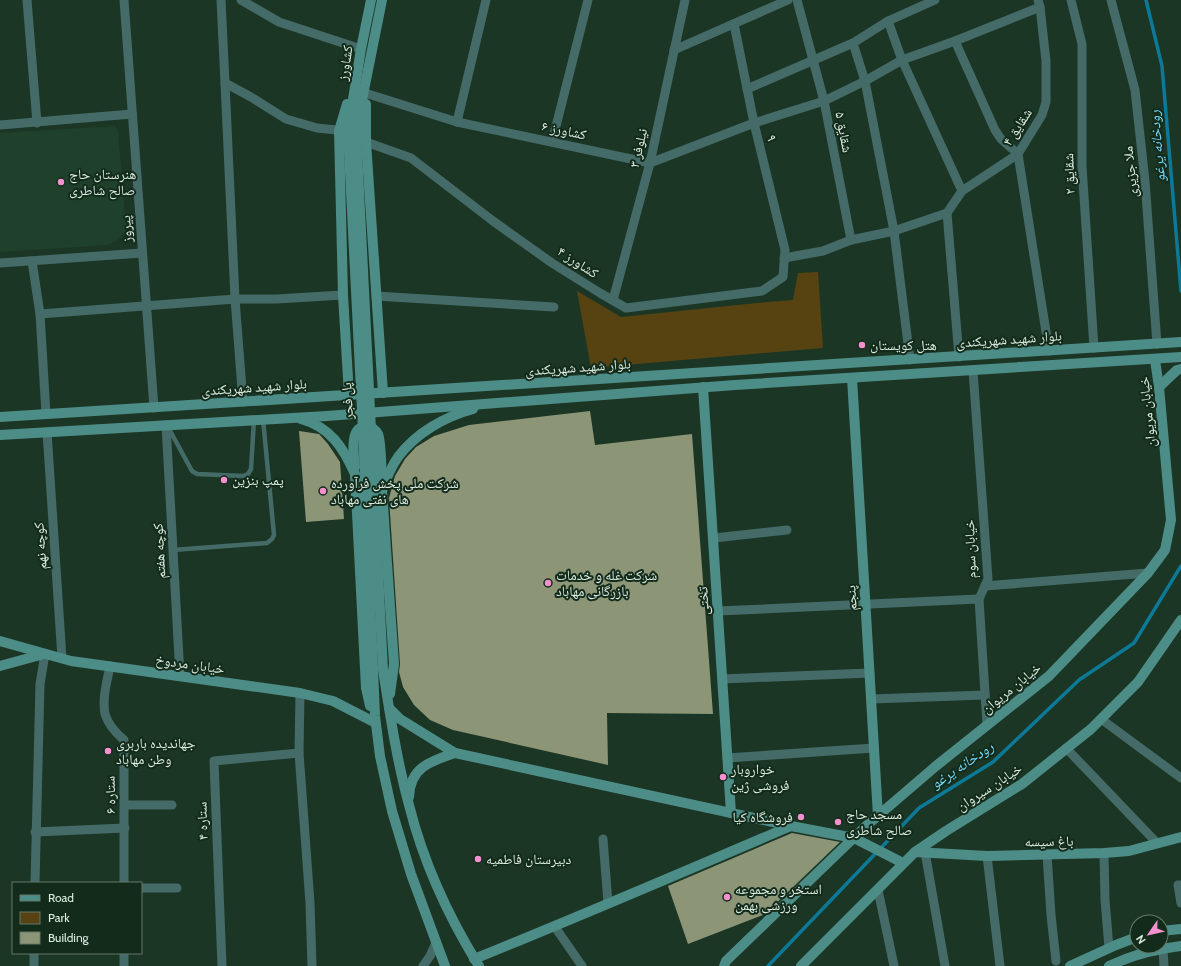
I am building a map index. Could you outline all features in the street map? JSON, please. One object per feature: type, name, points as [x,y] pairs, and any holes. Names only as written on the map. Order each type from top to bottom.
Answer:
[{"type":"main road","name":"کشاورز","points":[[347,131],[362,74],[361,49],[371,0]]},
{"type":"main road","points":[[382,0],[362,74],[366,93],[366,142],[383,393]]},
{"type":"main road","points":[[347,131],[344,295],[349,395]]},
{"type":"main road","name":"پل فجر","points":[[347,131],[378,670]]},
{"type":"main road","name":"بلوار شهید شهریکندی","points":[[0,417],[1181,342]]},
{"type":"main road","name":"بلوار شهید شهریکندی","points":[[0,435],[258,420],[703,387],[1155,360],[1181,357]]},
{"type":"main road","name":"خیابان مریوان","points":[[724,966],[731,956],[878,816],[936,766],[1049,676],[1148,573],[1164,550],[1171,520],[1159,387],[1155,360]]},
{"type":"main road","points":[[1159,387],[1179,369]]},
{"type":"main road","name":"پنجم","points":[[852,378],[878,816]]},
{"type":"main road","name":"تختی","points":[[703,387],[731,813]]},
{"type":"main road","points":[[382,491],[389,473],[398,457],[421,434],[440,421],[454,415],[500,402]]},
{"type":"main road","points":[[293,417],[323,428],[347,455],[355,474]]},
{"type":"main road","points":[[389,708],[394,664],[379,441],[377,432],[371,427],[367,426],[359,428],[354,434],[366,688],[392,811],[411,874],[445,966]]},
{"type":"main road","name":"خیابان سیروان","points":[[801,966],[878,890],[903,863],[920,852],[946,831],[1022,784],[1091,729],[1138,682],[1181,620]]},
{"type":"main road","name":"خیابان مردوخ","points":[[0,641],[71,661],[300,693],[333,701],[374,722]]},
{"type":"main road","points":[[0,666],[45,654]]},
{"type":"main road","points":[[378,670],[389,708],[397,755],[409,806],[431,873],[451,917],[477,962],[608,903],[791,826]]},
{"type":"main road","points":[[378,670],[375,716],[379,744]]},
{"type":"main road","points":[[389,708],[400,718],[455,753],[791,826],[854,838],[903,863]]},
{"type":"main road","points":[[409,806],[409,788],[414,776],[423,766],[433,760],[455,753]]},
{"type":"main road","name":"باغ سیسه","points":[[920,852],[987,856],[1104,854],[1129,851],[1181,837]]},
{"type":"main road","points":[[1169,930],[1181,929]]},
{"type":"main road","points":[[1070,966],[1129,940]]},
{"type":"main road","points":[[1169,947],[1181,946]]},
{"type":"main road","points":[[1109,966],[1139,954]]},
{"type":"street","points":[[27,0],[37,123]]},
{"type":"street","name":"پیروز","points":[[124,0],[154,408]]},
{"type":"street","points":[[221,0],[242,402]]},
{"type":"street","points":[[241,0],[279,22],[361,49]]},
{"type":"street","points":[[457,122],[486,0]]},
{"type":"street","points":[[552,142],[588,0]]},
{"type":"street","name":"نیلوفر ۳","points":[[613,300],[650,163],[685,0]]},
{"type":"street","points":[[674,50],[787,0]]},
{"type":"street","name":"شقایق ۵","points":[[797,0],[824,101],[851,240]]},
{"type":"street","points":[[747,89],[853,43],[888,21],[935,0]]},
{"type":"street","name":"شقایق ۲","points":[[1071,0],[1082,44],[1082,166],[1094,348]]},
{"type":"street","name":"ملا جزیری","points":[[1111,0],[1135,90],[1145,181],[1157,344]]},
{"type":"street","points":[[650,163],[754,123],[824,101],[865,81],[902,60],[955,41],[1039,3]]},
{"type":"street","name":"شقایق ۴","points":[[947,213],[962,191],[1018,154],[1042,115],[1046,102],[1046,61],[1039,3]]},
{"type":"street","points":[[888,21],[902,60],[962,191]]},
{"type":"street","name":"۹","points":[[734,24],[754,123],[785,250],[784,258]]},
{"type":"street","points":[[955,41],[995,130],[1001,139],[1018,154],[1049,351]]},
{"type":"street","points":[[853,43],[865,81],[894,231],[910,360]]},
{"type":"street","points":[[225,83],[286,119],[317,128],[347,131]]},
{"type":"street","name":"کشاورز ۶","points":[[366,93],[457,122],[650,163]]},
{"type":"street","points":[[0,125],[132,114]]},
{"type":"street","name":"کشاورز ۴","points":[[366,142],[411,158],[493,221],[552,262],[626,308],[762,291],[783,276],[784,258]]},
{"type":"street","points":[[784,258],[822,251],[851,240],[894,231],[947,213],[959,357]]},
{"type":"street","points":[[0,263],[142,253]]},
{"type":"street","points":[[32,261],[40,314],[46,414]]},
{"type":"street","points":[[40,314],[236,299],[277,299],[344,295]]},
{"type":"street","points":[[376,296],[554,306]]},
{"type":"street","name":"خیابان سوم","points":[[973,371],[988,579],[979,598],[987,725]]},
{"type":"street","name":"کوچه هفتم","points":[[166,425],[180,676]]},
{"type":"street","name":"کوچه نهم","points":[[46,432],[62,658]]},
{"type":"street","points":[[714,538],[787,530]]},
{"type":"street","points":[[985,586],[1148,573]]},
{"type":"street","points":[[718,611],[979,598]]},
{"type":"street","points":[[35,882],[35,832],[40,684],[45,654]]},
{"type":"street","name":"ستاره ۶","points":[[110,666],[105,698],[105,715],[116,733],[124,740],[124,882]]},
{"type":"street","points":[[722,679],[870,673]]},
{"type":"street","points":[[300,693],[299,753],[310,903],[312,966]]},
{"type":"street","points":[[871,699],[986,695]]},
{"type":"street","points":[[1101,719],[1181,778]]},
{"type":"street","points":[[727,758],[874,748]]},
{"type":"street","points":[[1066,748],[1157,843]]},
{"type":"street","name":"ستاره ۴","points":[[222,966],[214,761],[299,753]]},
{"type":"street","points":[[125,804],[172,805]]},
{"type":"street","points":[[35,832],[125,828]]},
{"type":"street","points":[[603,839],[608,903]]},
{"type":"street","points":[[920,852],[945,966]]},
{"type":"street","points":[[1047,854],[1056,961]]},
{"type":"street","points":[[1104,854],[1109,948]]},
{"type":"street","points":[[987,856],[1000,966]]},
{"type":"street","points":[[1181,885],[1178,885],[1181,903]]},
{"type":"street","points":[[142,888],[177,888]]},
{"type":"street","points":[[878,890],[894,966]]},
{"type":"street","points":[[555,927],[582,966]]},
{"type":"street","points":[[423,966],[436,943]]},
{"type":"street","points":[[34,954],[34,966]]},
{"type":"street","points":[[124,954],[124,966]]},
{"type":"street","points":[[1163,954],[1164,966]]},
{"type":"lane","points":[[166,425],[192,471],[197,474],[243,476],[248,474],[251,469],[258,420]]},
{"type":"lane","points":[[173,550],[262,544],[272,539],[274,535],[258,420]]},
{"type":"shaded area","name":"هنرستان حاج صالح شاطری","points":[[115,126],[118,131],[126,230],[118,240],[107,245],[0,252],[0,133]]},
{"type":"green space","points":[[818,272],[823,348],[591,368],[577,291],[621,317],[793,300],[798,273]]},
{"type":"building","name":"شرکت غله و خدمات بازرگانی مهاباد","points":[[590,411],[595,445],[692,434],[713,714],[607,713],[608,765],[453,730],[430,720],[414,705],[403,687],[399,672],[400,664],[389,498],[395,476],[405,459],[416,447],[434,436],[469,425]]},
{"type":"building","name":"شرکت ملی پخش فرآورده های نفتی مهاباد","points":[[299,431],[319,434],[340,462],[344,519],[306,522]]},
{"type":"building","name":"استخر و مجموعه ورزشی بهمن","points":[[792,833],[840,842],[765,914],[688,944],[668,886]]},
{"type":"waterway","name":"رودخانه یرغو","points":[[1146,0],[1162,66],[1181,291]]},
{"type":"waterway","name":"رودخانه یرغو","points":[[768,966],[919,808],[993,762],[1079,680],[1134,643],[1181,566]]},
{"type":"place","name":"هنرستان حاج صالح شاطری","points":[[61,182]]},
{"type":"place","name":"هتل کویستان","points":[[862,345]]},
{"type":"place","name":"پمپ بنزین","points":[[224,480]]},
{"type":"place","name":"شرکت ملی پخش فرآورده های نفتی مهاباد","points":[[323,491]]},
{"type":"place","name":"شرکت غله و خدمات بازرگانی مهاباد","points":[[548,583]]},
{"type":"place","name":"جهاندیده باربری وطن مهاباد","points":[[108,751]]},
{"type":"place","name":"خواروبار فروشی ژین","points":[[723,777]]},
{"type":"place","name":"فروشگاه کیا","points":[[801,817]]},
{"type":"place","name":"مسجد حاج صالح شاطری","points":[[838,822]]},
{"type":"place","name":"دبیرستان فاطمیه","points":[[478,859]]},
{"type":"place","name":"استخر و مجموعه ورزشی بهمن","points":[[727,897]]}]
